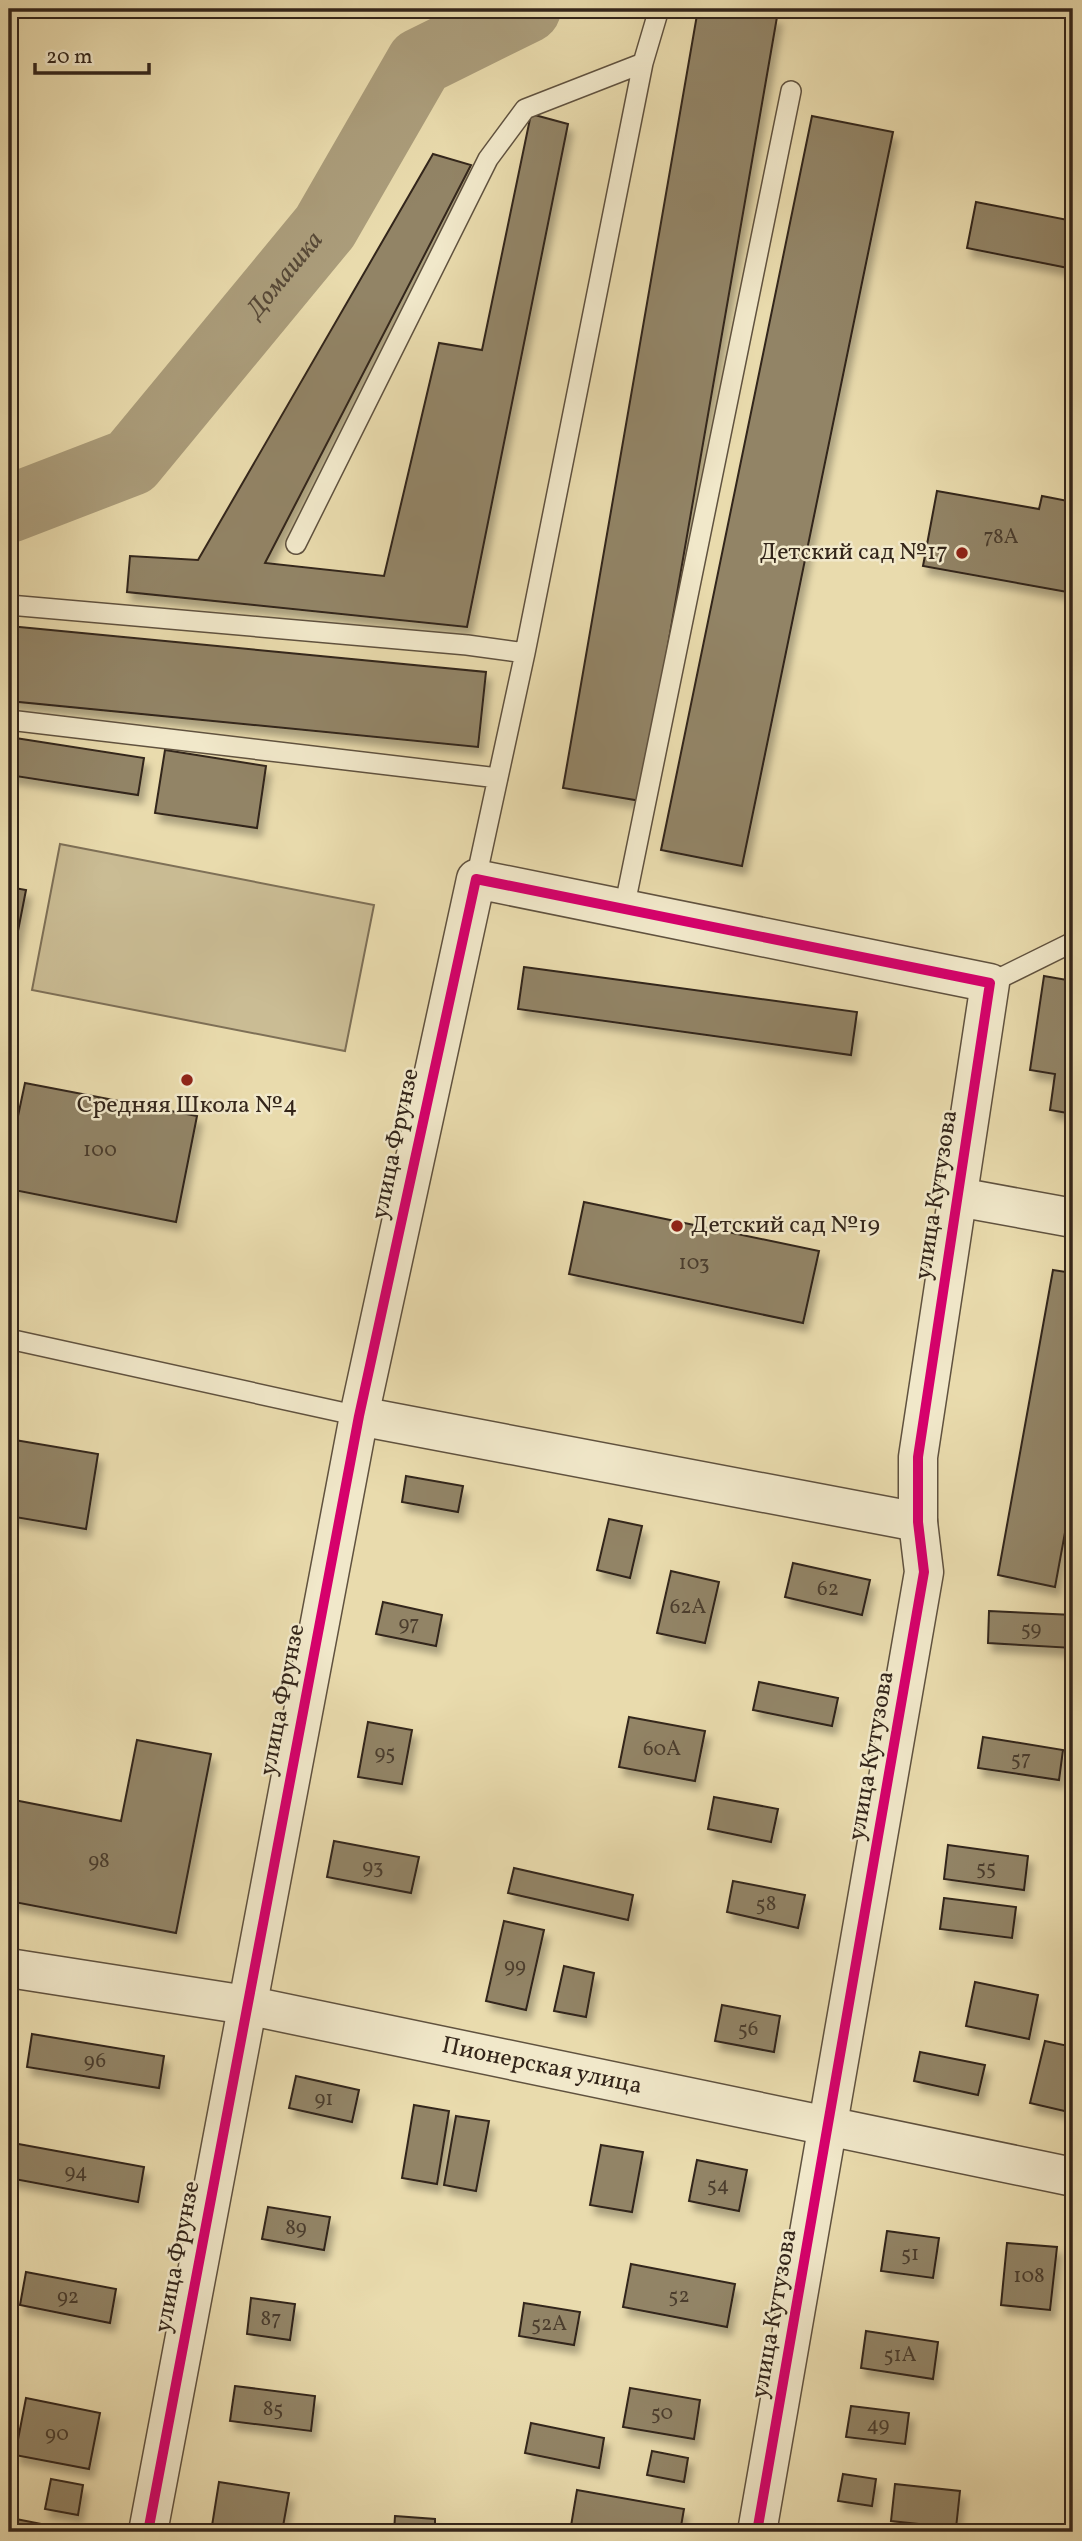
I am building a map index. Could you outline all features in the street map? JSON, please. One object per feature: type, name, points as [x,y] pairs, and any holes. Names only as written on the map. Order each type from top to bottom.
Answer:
[{"type":"street","points":[[476,879],[990,984]]},
{"type":"street","name":"улица Фрунзе","points":[[148,2532],[359,1416],[476,879]]},
{"type":"street","name":"улица Кутузова","points":[[757,2532],[830,2126],[924,1572],[918,1522],[918,1457],[990,984]]},
{"type":"street","name":"улица Кутузова","points":[[958,1198],[1073,1217]]},
{"type":"street","points":[[359,1416],[918,1522]]},
{"type":"street","name":"Пионерская улица","points":[[9,1968],[246,2005],[1073,2177]]},
{"type":"lane","points":[[476,879],[525,653],[642,64],[659,9]]},
{"type":"lane","points":[[296,544],[488,159],[525,108],[642,64]]},
{"type":"lane","points":[[624,909],[791,91]]},
{"type":"lane","points":[[9,605],[467,645],[525,653]]},
{"type":"lane","points":[[9,720],[498,778]]},
{"type":"lane","points":[[990,984],[1073,942]]},
{"type":"lane","points":[[9,1339],[359,1416]]},
{"type":"shaded area","points":[[60,844],[374,905],[345,1051],[32,990]]},
{"type":"building","points":[[698,9],[731,9],[777,17],[641,801],[563,788]]},
{"type":"building","points":[[531,114],[568,124],[467,627],[127,592],[130,556],[198,560],[433,154],[471,165],[265,563],[384,576],[439,343],[482,350]]},
{"type":"building","points":[[812,116],[893,132],[742,866],[661,850]]},
{"type":"building","points":[[976,202],[1073,221],[1073,269],[967,248]]},
{"type":"building","points":[[937,491],[1039,509],[1042,496],[1073,502],[1073,593],[923,566]]},
{"type":"building","points":[[9,626],[486,672],[478,747],[9,701]]},
{"type":"building","points":[[9,737],[144,758],[138,795],[9,775]]},
{"type":"building","points":[[165,750],[266,766],[257,828],[155,813]]},
{"type":"building","points":[[9,887],[26,890],[9,977]]},
{"type":"building","points":[[524,967],[857,1012],[851,1055],[518,1009]]},
{"type":"building","points":[[1044,976],[1073,981],[1073,1114],[1050,1110],[1055,1074],[1030,1070]]},
{"type":"building","points":[[25,1083],[197,1116],[176,1222],[9,1189],[13,1139],[9,1138],[9,1114],[18,1116]]},
{"type":"building","points":[[584,1202],[819,1251],[803,1323],[569,1274]]},
{"type":"building","points":[[1053,1270],[1073,1273],[1073,1489],[1055,1587],[998,1575]]},
{"type":"building","points":[[9,1439],[98,1454],[86,1529],[9,1516]]},
{"type":"building","points":[[406,1476],[463,1486],[458,1512],[402,1502]]},
{"type":"building","points":[[609,1519],[642,1526],[630,1578],[597,1570]]},
{"type":"building","points":[[793,1563],[870,1580],[862,1615],[785,1597]]},
{"type":"building","points":[[671,1571],[719,1582],[705,1643],[657,1633]]},
{"type":"building","points":[[383,1602],[442,1615],[436,1646],[376,1634]]},
{"type":"building","points":[[989,1611],[1073,1615],[1073,1648],[988,1643]]},
{"type":"building","points":[[759,1682],[838,1698],[832,1726],[753,1710]]},
{"type":"building","points":[[629,1717],[705,1731],[695,1781],[619,1767]]},
{"type":"building","points":[[368,1722],[412,1730],[402,1784],[358,1777]]},
{"type":"building","points":[[983,1737],[1063,1750],[1059,1780],[978,1768]]},
{"type":"building","points":[[137,1740],[211,1754],[176,1933],[9,1901],[9,1799],[121,1821]]},
{"type":"building","points":[[714,1797],[778,1809],[771,1842],[708,1829]]},
{"type":"building","points":[[334,1841],[419,1857],[411,1893],[327,1877]]},
{"type":"building","points":[[948,1845],[1028,1856],[1024,1890],[944,1879]]},
{"type":"building","points":[[514,1868],[633,1895],[628,1920],[508,1893]]},
{"type":"building","points":[[733,1881],[805,1895],[798,1928],[727,1912]]},
{"type":"building","points":[[944,1898],[1016,1907],[1012,1938],[940,1929]]},
{"type":"building","points":[[504,1921],[544,1930],[526,2010],[486,2001]]},
{"type":"building","points":[[564,1966],[594,1973],[586,2017],[554,2011]]},
{"type":"building","points":[[975,1982],[1038,1995],[1029,2039],[966,2026]]},
{"type":"building","points":[[722,2005],[780,2016],[774,2052],[715,2041]]},
{"type":"building","points":[[32,2034],[164,2056],[159,2088],[27,2067]]},
{"type":"building","points":[[1045,2041],[1073,2047],[1073,2113],[1030,2103]]},
{"type":"building","points":[[920,2052],[985,2065],[978,2095],[914,2081]]},
{"type":"building","points":[[296,2076],[359,2090],[352,2122],[289,2108]]},
{"type":"building","points":[[414,2105],[449,2111],[437,2184],[402,2178]]},
{"type":"building","points":[[456,2116],[489,2121],[476,2191],[444,2185]]},
{"type":"building","points":[[13,2143],[144,2167],[138,2202],[9,2178]]},
{"type":"building","points":[[601,2145],[643,2152],[632,2212],[590,2205]]},
{"type":"building","points":[[697,2160],[747,2170],[739,2211],[689,2201]]},
{"type":"building","points":[[268,2207],[330,2217],[324,2250],[262,2239]]},
{"type":"building","points":[[887,2231],[939,2238],[933,2278],[881,2271]]},
{"type":"building","points":[[1007,2243],[1057,2247],[1050,2310],[1001,2305]]},
{"type":"building","points":[[631,2264],[735,2284],[727,2327],[623,2307]]},
{"type":"building","points":[[26,2272],[116,2289],[110,2323],[20,2305]]},
{"type":"building","points":[[251,2298],[295,2304],[290,2340],[247,2334]]},
{"type":"building","points":[[524,2303],[580,2312],[574,2345],[519,2336]]},
{"type":"building","points":[[866,2331],[938,2342],[933,2379],[861,2368]]},
{"type":"building","points":[[235,2386],[315,2396],[311,2431],[230,2421]]},
{"type":"building","points":[[630,2388],[700,2400],[694,2439],[623,2427]]},
{"type":"building","points":[[26,2398],[100,2413],[89,2469],[15,2455]]},
{"type":"building","points":[[851,2406],[909,2413],[905,2444],[846,2437]]},
{"type":"building","points":[[531,2423],[604,2438],[599,2468],[525,2453]]},
{"type":"building","points":[[652,2451],[688,2458],[684,2482],[647,2475]]},
{"type":"building","points":[[843,2474],[876,2479],[872,2506],[838,2501]]},
{"type":"building","points":[[51,2479],[83,2485],[78,2515],[45,2509]]},
{"type":"building","points":[[219,2482],[289,2493],[282,2532],[211,2532]]},
{"type":"building","points":[[895,2484],[960,2491],[956,2528],[891,2521]]},
{"type":"building","points":[[577,2490],[684,2509],[680,2532],[609,2532],[571,2526]]},
{"type":"building","points":[[395,2516],[435,2519],[435,2532],[394,2532]]},
{"type":"building","points":[[11,2518],[72,2530],[72,2532],[9,2532]]},
{"type":"building","points":[[835,2525],[875,2532],[833,2532]]},
{"type":"waterway","name":"Домашка","points":[[9,509],[131,462],[325,227],[420,62],[527,9]]},
{"type":"cycle path","points":[[148,2532],[359,1416],[476,879],[990,983],[918,1457],[918,1522],[924,1572],[757,2532]]},
{"type":"place","name":"Детский сад №17","points":[[962,553]]},
{"type":"place","name":"Средняя Школа №4","points":[[187,1080]]},
{"type":"place","name":"Детский сад №19","points":[[677,1226]]}]
